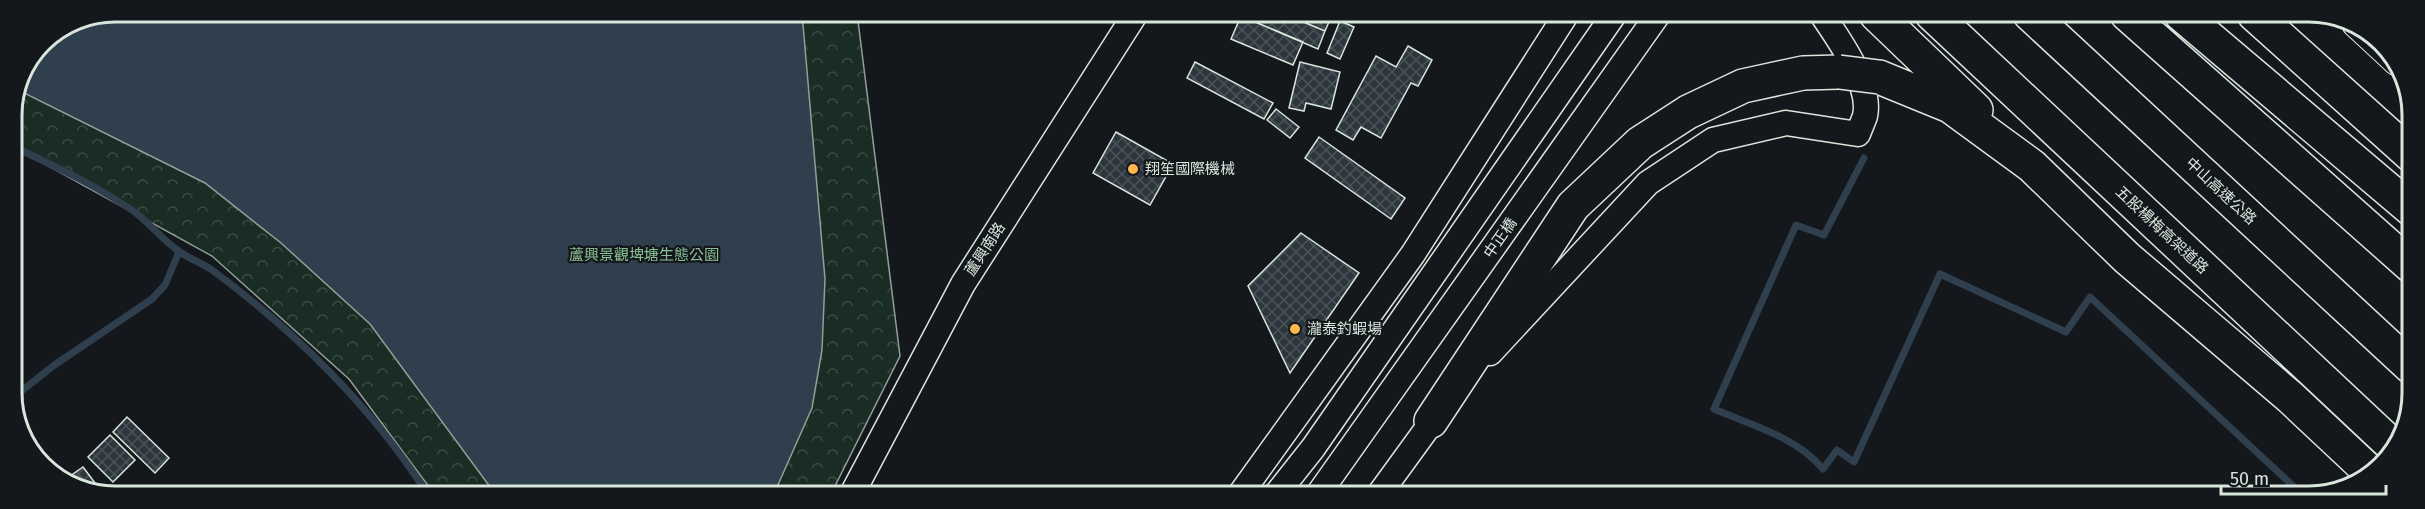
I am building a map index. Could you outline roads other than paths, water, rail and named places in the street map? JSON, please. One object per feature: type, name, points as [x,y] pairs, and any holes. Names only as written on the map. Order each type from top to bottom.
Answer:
[{"type":"highway","points":[[1885,23],[2127,258],[2289,397],[2365,467]]},
{"type":"highway","name":"五股楊梅高架道路","points":[[1942,23],[2389,442]]},
{"type":"highway","name":"中山高速公路","points":[[2040,23],[2402,360]]},
{"type":"highway","points":[[2137,23],[2402,258]]},
{"type":"highway","points":[[2192,23],[2402,201]]},
{"type":"highway","points":[[2264,23],[2402,147]]},
{"type":"highway","points":[[2293,23],[2402,122]]},
{"type":"highway","points":[[1431,421],[1573,206],[1640,143],[1688,112],[1743,86],[1803,73],[1839,72],[1879,76],[1950,106],[2032,166]]},
{"type":"street","name":"蘆興南路","points":[[856,486],[963,284],[1130,23]]},
{"type":"street","points":[[1246,486],[1413,254],[1561,23]]},
{"type":"street","points":[[1283,486],[1313,448],[1608,23]]},
{"type":"street","name":"中正橋","points":[[1325,486],[1652,23]]},
{"type":"street","points":[[1385,486],[1431,421],[1507,334],[1648,183],[1713,140],[1786,123],[1858,134],[1865,115],[1864,94],[1846,51],[1827,23]]},
{"type":"water","name":"蘆興景觀埤塘生態公園","points":[[103,23],[803,23],[825,279],[822,350],[812,408],[777,486],[489,486],[370,324],[281,243],[205,183],[26,94],[32,74],[42,59],[69,35],[85,27]]},
{"type":"waterway","points":[[23,151],[76,177],[136,213],[174,248],[212,270],[273,319],[302,345],[357,402],[383,432],[422,486]]},
{"type":"waterway","points":[[1864,158],[1824,235],[1796,225],[1714,409],[1787,440],[1800,448],[1823,469],[1837,450],[1854,462],[1940,274],[2066,332],[2090,297],[2293,486]]},
{"type":"waterway","points":[[23,390],[53,366],[152,299],[165,285],[179,252]]},
{"type":"place","name":"翔笙國際機械","points":[[1133,169]]},
{"type":"place","name":"瀧泰釣蝦場","points":[[1295,329]]}]
